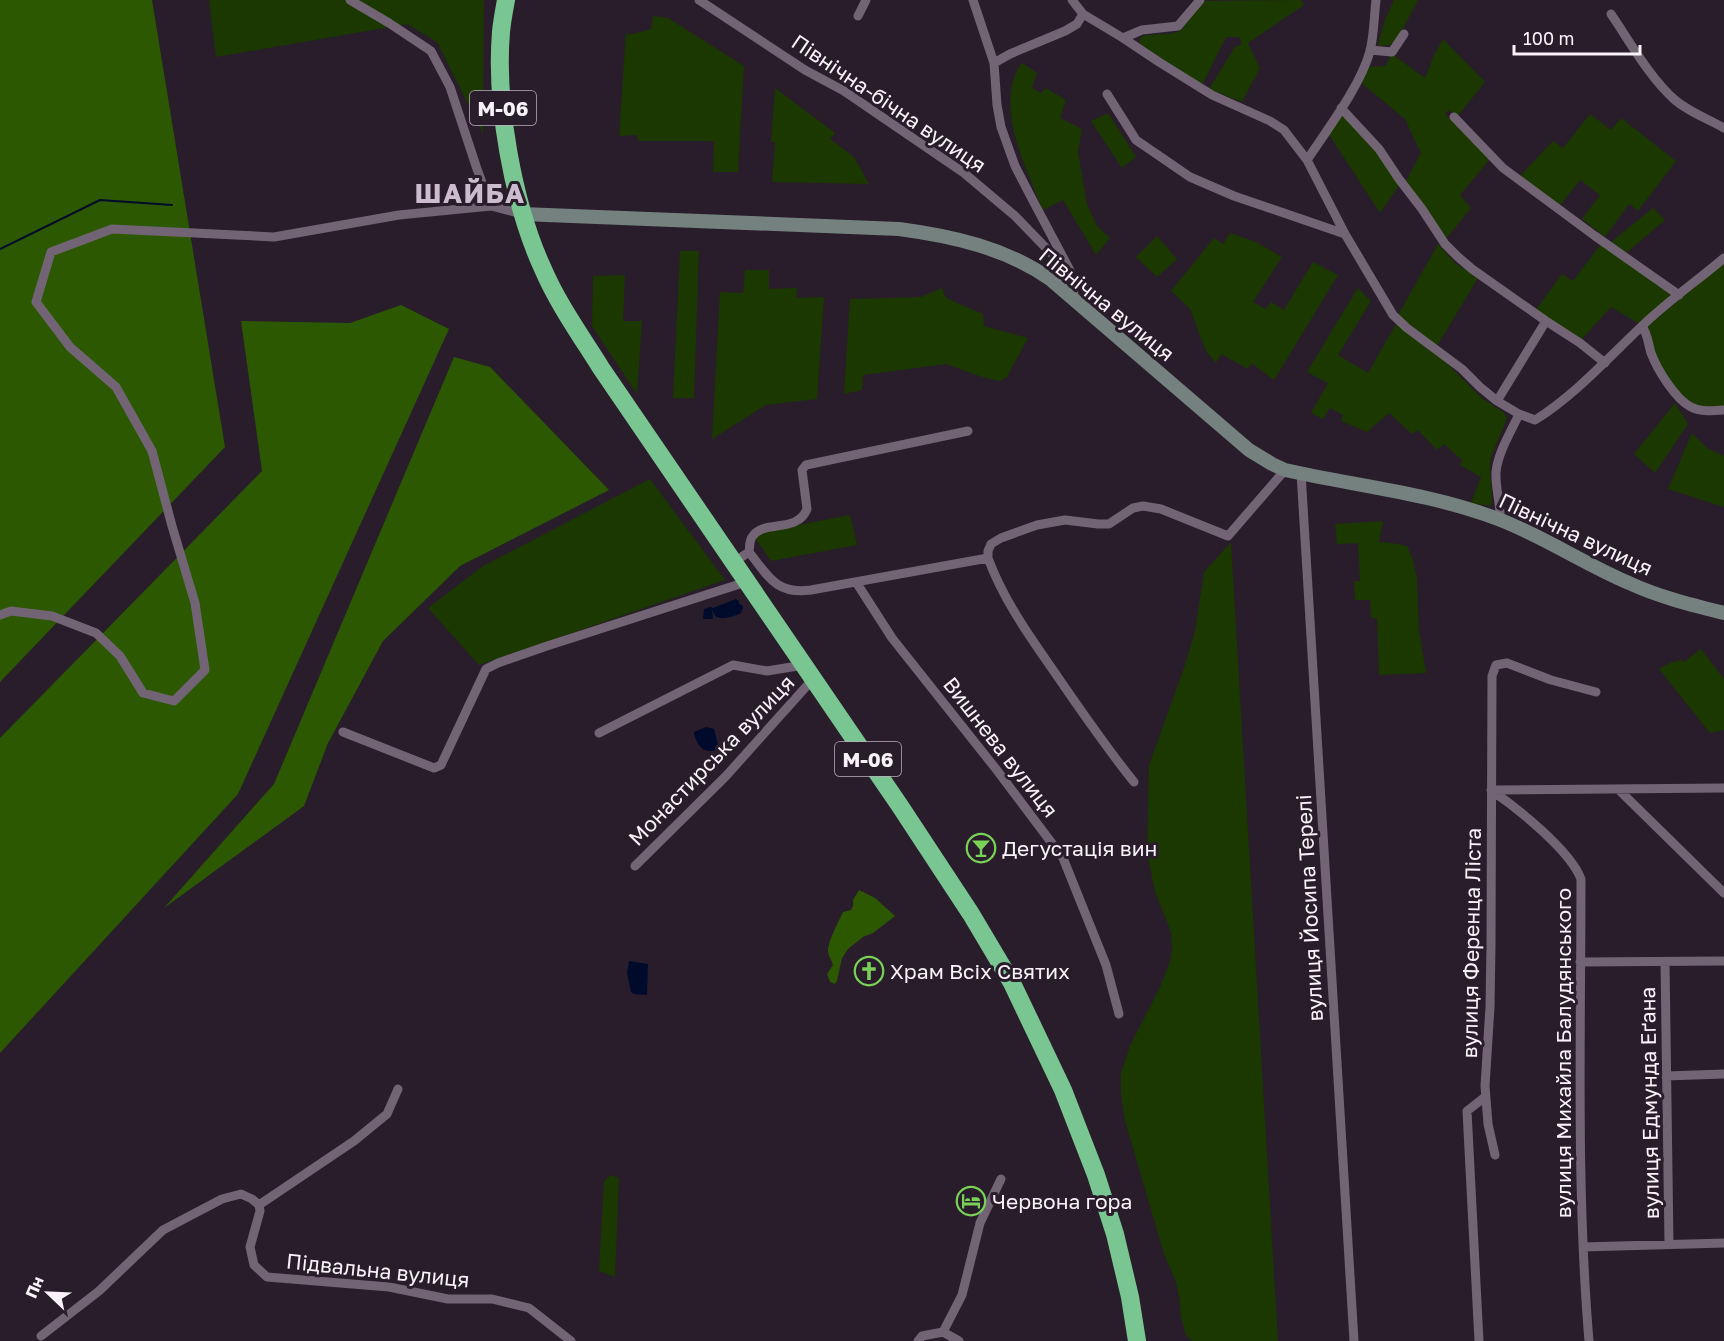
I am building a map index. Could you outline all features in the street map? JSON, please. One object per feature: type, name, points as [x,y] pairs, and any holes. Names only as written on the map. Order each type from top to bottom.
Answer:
[{"type":"highway","name":"М-06","points":[[506,0],[501,32],[500,90],[509,152],[522,214],[543,269],[568,316],[656,450],[900,806],[971,914],[1012,983],[1063,1090],[1096,1175],[1115,1234],[1130,1297],[1137,1341]]},
{"type":"street","points":[[350,0],[431,51],[450,87],[491,206]]},
{"type":"street","name":"Північна-бічна вулиця","points":[[699,0],[805,70],[844,91],[964,173],[1015,216],[1073,276]]},
{"type":"street","points":[[858,16],[866,0]]},
{"type":"street","name":"Північна-бічна вулиця","points":[[973,0],[994,63],[1001,127],[1026,186],[1073,276],[1074,299]]},
{"type":"street","points":[[1072,0],[1083,14],[1159,62],[1212,94],[1284,130],[1307,160],[1345,234],[1393,315],[1462,369],[1497,401],[1535,420],[1547,413],[1605,363],[1642,326],[1724,258]]},
{"type":"street","points":[[1123,38],[1142,30],[1178,26],[1200,0]]},
{"type":"street","points":[[1307,160],[1359,77],[1370,50],[1376,0]]},
{"type":"street","points":[[994,63],[1065,31],[1077,24],[1083,14]]},
{"type":"street","points":[[1611,15],[1653,75],[1675,100],[1724,128]]},
{"type":"street","points":[[1370,50],[1392,52],[1404,34]]},
{"type":"street","points":[[1107,94],[1136,140],[1190,177],[1234,196],[1345,234]]},
{"type":"street","points":[[1341,108],[1379,149],[1445,244],[1472,269],[1580,343],[1605,363]]},
{"type":"street","points":[[1454,117],[1510,174],[1679,294]]},
{"type":"street","name":"Північна вулиця","points":[[0,615],[11,611],[52,616],[96,633],[120,656],[144,693],[174,700],[205,670],[195,603],[152,451],[116,387],[70,347],[36,302],[51,252],[112,229],[274,237],[399,215],[491,206],[522,214],[887,229],[922,232],[965,241],[1020,261],[1050,279],[1249,450],[1272,464],[1301,474],[1433,500],[1500,520],[1628,583],[1660,595],[1724,613]]},
{"type":"street","points":[[1497,401],[1546,321]]},
{"type":"street","points":[[1642,326],[1660,371],[1674,392],[1690,406],[1706,411],[1724,411]]},
{"type":"street","points":[[1500,520],[1501,506],[1496,486],[1496,470],[1504,446],[1520,414]]},
{"type":"street","points":[[968,431],[806,465],[802,470],[807,509],[805,514],[800,519],[786,525],[765,528],[756,533],[752,536],[749,552],[767,575],[786,590],[799,592],[988,558]]},
{"type":"street","points":[[1134,782],[1098,736],[1024,629],[1005,597],[988,558],[991,544],[1037,525],[1065,520],[1109,524],[1133,508],[1143,506],[1161,509],[1228,536],[1286,470]]},
{"type":"street","name":"вулиця Йосипа Терелі","points":[[1301,474],[1353,1341]]},
{"type":"street","points":[[734,562],[749,552]]},
{"type":"street","points":[[343,732],[434,768],[441,765],[486,669],[547,645],[746,582]]},
{"type":"street","name":"Вишнева вулиця","points":[[856,582],[892,638],[1063,858],[1106,965],[1119,1014]]},
{"type":"street","name":"вулиця Ференца Ліста","points":[[1495,1155],[1482,1099],[1491,965],[1491,676],[1496,665],[1507,663],[1551,680],[1596,692]]},
{"type":"street","name":"Монастирська вулиця","points":[[599,733],[733,665],[766,670],[808,672]]},
{"type":"street","name":"Монастирська вулиця","points":[[635,866],[726,776],[808,672]]},
{"type":"street","points":[[1491,790],[1724,788]]},
{"type":"street","points":[[1618,789],[1724,893]]},
{"type":"street","name":"вулиця Михайла Балудянського","points":[[1491,790],[1508,802],[1569,858],[1581,879],[1583,1247],[1589,1341]]},
{"type":"street","points":[[1580,962],[1724,961]]},
{"type":"street","name":"вулиця Едмунда Еґана","points":[[1665,962],[1669,1244]]},
{"type":"street","points":[[1666,1076],[1724,1074]]},
{"type":"street","points":[[41,1336],[99,1291],[163,1230],[222,1199],[241,1194],[259,1205],[362,1134],[387,1113],[398,1089]]},
{"type":"street","points":[[1479,1341],[1467,1111],[1482,1099]]},
{"type":"street","points":[[943,1332],[962,1295],[980,1223],[1001,1179]]},
{"type":"street","name":"Підвальна вулиця","points":[[259,1205],[260,1211],[250,1247],[254,1265],[267,1277],[389,1287],[448,1299],[492,1299],[529,1308],[570,1341]]},
{"type":"street","points":[[1583,1247],[1724,1243]]},
{"type":"street","points":[[918,1341],[922,1336],[943,1332],[959,1341]]},
{"type":"green space","points":[[0,0],[152,0],[225,447],[0,682]]},
{"type":"green space","points":[[209,0],[484,0],[483,134],[437,42],[407,24],[216,57]]},
{"type":"green space","points":[[1301,0],[1304,5],[1248,43],[1260,68],[1242,102],[1209,89],[1235,47],[1242,44],[1239,37],[1226,37],[1202,85],[1139,42],[1141,37],[1173,33],[1182,29],[1203,1]]},
{"type":"green space","points":[[1394,0],[1418,0],[1398,38],[1390,45],[1380,46],[1378,44],[1385,20]]},
{"type":"green space","points":[[653,16],[668,18],[744,66],[738,172],[713,172],[714,141],[638,141],[637,135],[619,136],[626,32],[629,35],[651,29]]},
{"type":"green space","points":[[1443,39],[1485,82],[1457,117],[1449,110],[1445,114],[1490,159],[1460,195],[1471,208],[1446,239],[1405,183],[1421,153],[1405,119],[1359,81],[1366,67],[1385,66],[1392,54],[1425,78]]},
{"type":"green space","points":[[1022,63],[1037,73],[1032,88],[1041,93],[1046,88],[1066,100],[1060,118],[1082,129],[1078,152],[1087,204],[1097,226],[1110,238],[1096,255],[1063,200],[1043,210],[1021,156],[1011,117],[1010,97],[1014,79]]},
{"type":"green space","points":[[775,88],[835,133],[830,139],[854,157],[869,184],[772,182],[775,142],[771,142]]},
{"type":"green space","points":[[1108,113],[1136,157],[1122,168],[1091,121]]},
{"type":"green space","points":[[1590,114],[1611,130],[1621,118],[1676,161],[1638,211],[1629,204],[1605,237],[1582,219],[1600,195],[1580,180],[1559,207],[1519,177],[1553,141],[1563,148]]},
{"type":"green space","points":[[1343,115],[1369,141],[1400,184],[1380,213],[1328,133]]},
{"type":"green space","points":[[1653,208],[1665,220],[1625,254],[1610,243]]},
{"type":"green space","points":[[1230,233],[1256,242],[1282,257],[1253,302],[1266,309],[1271,302],[1284,310],[1313,262],[1338,275],[1274,380],[1251,363],[1248,369],[1221,354],[1216,363],[1206,351],[1190,309],[1171,291],[1214,238],[1223,244]]},
{"type":"green space","points":[[1157,236],[1177,259],[1157,277],[1136,257]]},
{"type":"green space","points":[[1438,244],[1455,263],[1478,278],[1437,346],[1398,315]]},
{"type":"green space","points":[[1601,244],[1671,295],[1638,323],[1611,307],[1581,340],[1535,311],[1562,274],[1573,281]]},
{"type":"green space","points":[[680,251],[699,251],[694,398],[673,398]]},
{"type":"green space","points":[[1724,262],[1724,407],[1711,408],[1691,403],[1668,380],[1657,358],[1648,326]]},
{"type":"green space","points":[[745,270],[769,270],[769,289],[797,288],[796,298],[824,297],[817,399],[766,405],[712,439],[720,292],[743,293]]},
{"type":"green space","points":[[625,275],[623,321],[642,321],[637,394],[592,326],[593,276]]},
{"type":"green space","points":[[942,288],[946,298],[983,314],[984,326],[1028,338],[1007,377],[1000,381],[985,378],[946,364],[863,375],[862,390],[844,394],[850,299],[921,297]]},
{"type":"green space","points":[[1358,288],[1371,301],[1338,355],[1368,373],[1396,324],[1436,353],[1483,399],[1503,412],[1507,418],[1490,463],[1491,506],[1471,503],[1481,477],[1460,465],[1462,460],[1444,444],[1437,450],[1418,430],[1412,434],[1389,413],[1367,432],[1341,421],[1343,415],[1330,408],[1323,419],[1311,413],[1328,383],[1307,372]]},
{"type":"green space","points":[[401,305],[449,329],[238,794],[0,1053],[0,738],[262,471],[241,321],[350,323]]},
{"type":"green space","points":[[454,357],[490,367],[609,490],[460,566],[383,641],[328,743],[304,806],[164,908],[274,784]]},
{"type":"green space","points":[[1675,403],[1688,424],[1655,473],[1634,454]]},
{"type":"green space","points":[[1692,433],[1707,448],[1724,456],[1724,507],[1668,489]]},
{"type":"green space","points":[[650,479],[725,580],[479,665],[428,608],[483,566]]},
{"type":"green space","points":[[850,515],[857,545],[771,561],[756,539],[757,534]]},
{"type":"green space","points":[[1383,521],[1379,542],[1407,546],[1413,560],[1417,579],[1419,630],[1426,673],[1379,675],[1377,618],[1371,618],[1370,600],[1355,600],[1354,581],[1360,581],[1358,543],[1337,544],[1335,524]]},
{"type":"green space","points":[[1231,542],[1278,1341],[1192,1341],[1186,1335],[1176,1282],[1164,1254],[1125,1121],[1121,1094],[1121,1073],[1130,1046],[1160,987],[1170,962],[1172,948],[1171,932],[1155,892],[1147,851],[1149,765],[1195,631],[1204,572]]},
{"type":"green space","points":[[1701,649],[1724,679],[1724,730],[1710,733],[1659,669],[1672,662],[1681,660],[1684,662]]},
{"type":"green space","points":[[859,890],[875,898],[895,916],[848,949],[842,958],[835,984],[830,982],[827,974],[833,965],[828,947],[843,912],[851,910],[853,900]]},
{"type":"green space","points":[[611,1175],[619,1178],[615,1277],[599,1271],[604,1181]]},
{"type":"water","points":[[736,599],[742,605],[741,613],[720,618],[712,610],[712,619],[703,619],[704,609]]},
{"type":"water","points":[[706,727],[714,729],[719,749],[709,751],[702,749],[697,743],[694,732]]},
{"type":"water","points":[[629,961],[648,964],[647,995],[631,992],[627,973]]},
{"type":"waterway","points":[[0,249],[100,200],[172,205]]},
{"type":"place","name":"Дегустація вин","points":[[981,848]]},
{"type":"place","name":"Храм Всіх Святих","points":[[869,971]]},
{"type":"place","name":"Червона гора","points":[[971,1201]]},
{"type":"district","name":"ШАЙБА","points":[[470,193]]}]
